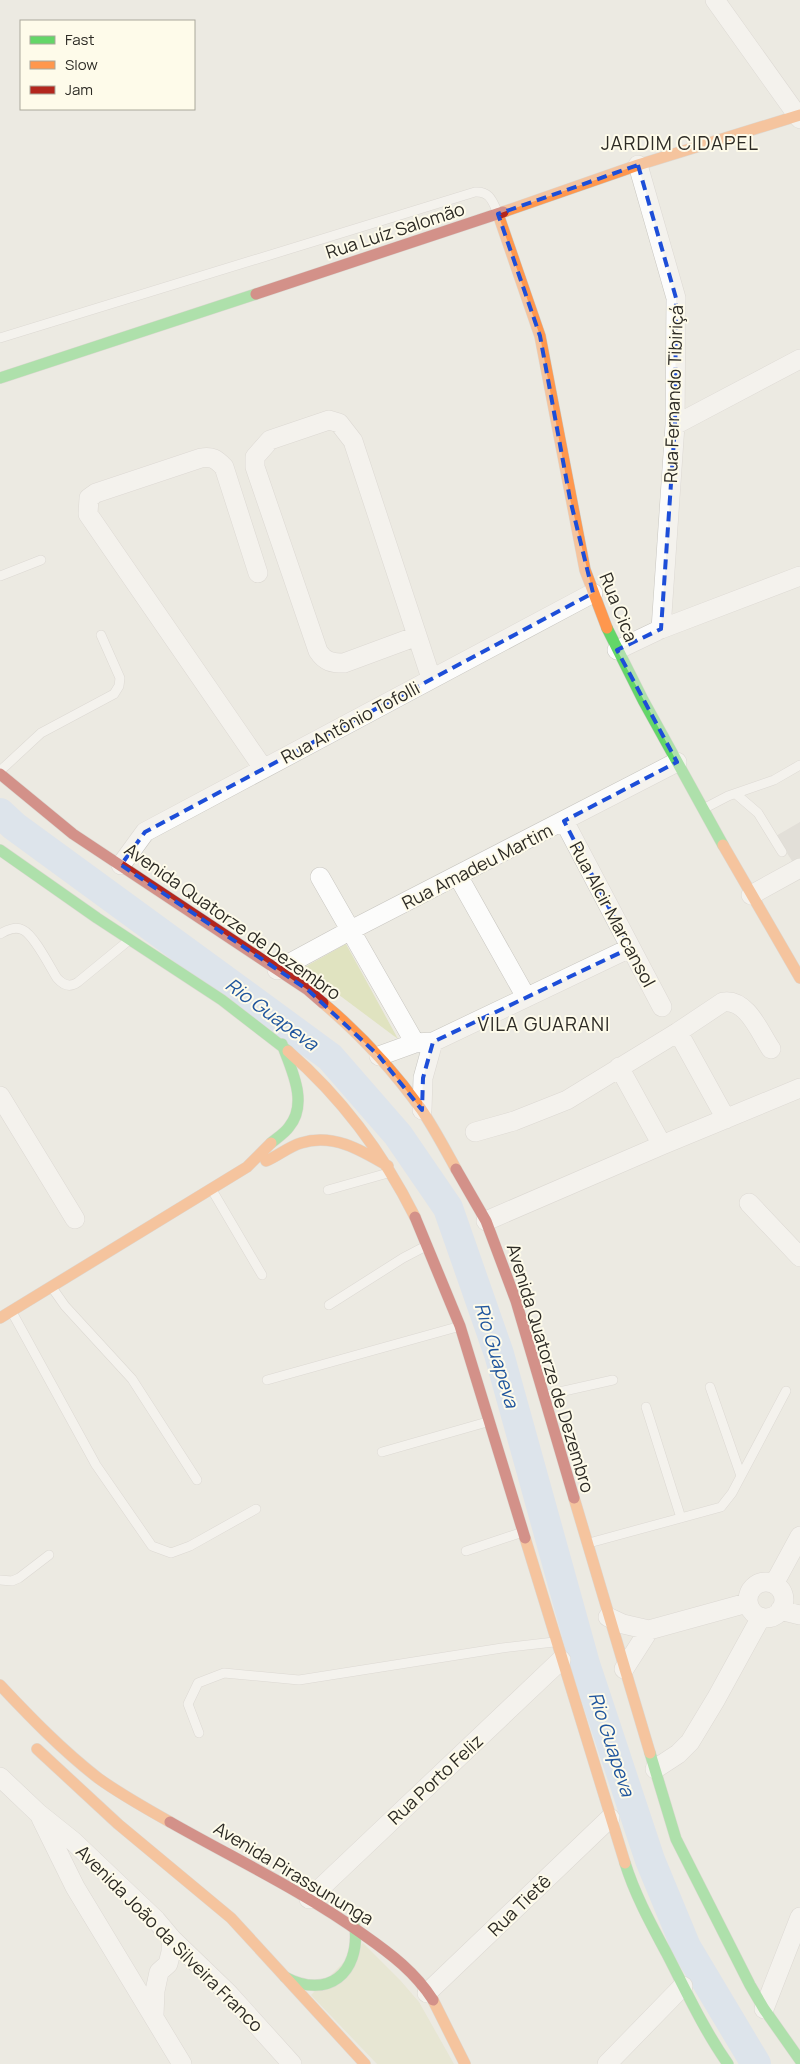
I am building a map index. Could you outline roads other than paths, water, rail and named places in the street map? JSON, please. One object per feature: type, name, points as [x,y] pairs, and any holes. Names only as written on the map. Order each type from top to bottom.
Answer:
[{"type":"main road","name":"Rua Luíz Salomão","points":[[0,378],[498,214],[638,165],[799,116]]},
{"type":"main road","name":"Rua Cica","points":[[498,214],[540,336],[572,508],[585,570],[592,593],[617,650],[677,762],[751,895],[800,978]]},
{"type":"main road","name":"Avenida Quatorze de Dezembro","points":[[0,773],[73,834],[308,990],[347,1023],[379,1056],[422,1110],[486,1221],[516,1301],[608,1616],[676,1839],[750,1985],[764,2009],[800,2060]]},
{"type":"main road","points":[[0,850],[130,940],[192,978],[247,1016],[282,1044],[309,1068],[336,1097],[357,1122],[389,1169],[428,1245],[460,1326],[632,1886],[716,2048],[728,2064]]},
{"type":"main road","points":[[0,1318],[247,1167],[265,1148],[290,1127],[298,1106],[298,1090],[282,1044]]},
{"type":"main road","points":[[247,1167],[271,1159],[301,1143],[322,1139],[343,1142],[389,1169]]},
{"type":"main road","name":"Avenida Pirassununga","points":[[0,1685],[40,1728],[82,1766],[114,1789],[309,1898],[355,1928],[410,1970],[427,1993],[457,2045],[465,2064]]},
{"type":"main road","points":[[27,1739],[118,1824],[169,1858],[230,1918],[365,2064]]},
{"type":"main road","points":[[178,1842],[191,1833]]},
{"type":"main road","points":[[284,1976],[294,1984],[308,1987],[322,1985],[335,1979],[346,1970],[354,1957],[357,1943],[355,1928]]},
{"type":"street","points":[[715,0],[799,116]]},
{"type":"street","name":"Rua Fernando Tibiriçá","points":[[638,165],[676,298],[675,425],[661,629]]},
{"type":"street","points":[[675,425],[800,360]]},
{"type":"street","points":[[417,636],[344,663],[324,660],[318,652],[255,467],[255,457],[270,440],[328,420],[339,423],[347,431],[353,441],[431,678]]},
{"type":"street","points":[[258,573],[224,467],[218,460],[210,456],[96,493],[90,498],[88,514],[263,768]]},
{"type":"street","points":[[617,650],[661,629],[800,576]]},
{"type":"street","name":"Rua Antônio Tofolli","points":[[121,865],[144,832],[592,593]]},
{"type":"street","name":"Rua Amadeu Martim","points":[[277,970],[677,762]]},
{"type":"street","name":"Rua Alcir Marcansol","points":[[564,821],[662,1007]]},
{"type":"street","points":[[751,895],[800,868]]},
{"type":"street","points":[[458,876],[526,997]]},
{"type":"street","points":[[320,877],[351,930],[424,1043],[427,1058],[423,1078],[422,1110]]},
{"type":"street","points":[[379,1056],[424,1043],[630,948]]},
{"type":"street","points":[[475,1132],[544,1110],[567,1100],[723,1002],[730,1001],[736,1003],[746,1011],[771,1049]]},
{"type":"street","points":[[678,1032],[726,1119]]},
{"type":"street","points":[[619,1067],[662,1145]]},
{"type":"street","points":[[486,1221],[800,1088]]},
{"type":"street","points":[[0,1096],[75,1219]]},
{"type":"street","points":[[750,1203],[800,1257]]},
{"type":"street","points":[[774,1584],[800,1536]]},
{"type":"street","points":[[761,1582],[774,1584],[782,1591],[783,1606],[768,1618],[755,1614],[747,1603],[750,1590],[761,1582]]},
{"type":"street","points":[[608,1616],[624,1624],[649,1630],[747,1603]]},
{"type":"street","points":[[780,1610],[800,1615]]},
{"type":"street","points":[[655,1769],[678,1754],[690,1742],[761,1617]]},
{"type":"street","points":[[624,1669],[649,1630]]},
{"type":"street","name":"Rua Porto Feliz","points":[[309,1898],[559,1651]]},
{"type":"street","name":"Avenida João da Silveira Franco","points":[[0,1777],[38,1813],[73,1840],[156,1920],[172,1939],[228,1993],[292,2064]]},
{"type":"street","points":[[38,1813],[75,1887],[182,2064]]},
{"type":"street","name":"Rua Tietê","points":[[427,1993],[610,1818]]},
{"type":"street","points":[[75,1887],[80,1879],[90,1872],[104,1870]]},
{"type":"street","points":[[764,2009],[800,1917]]},
{"type":"street","points":[[122,1965],[138,1973],[149,1975],[159,1972],[168,1964],[172,1939]]},
{"type":"street","points":[[154,2015],[155,1991],[159,1972]]},
{"type":"street","points":[[606,2064],[683,1986]]},
{"type":"lane","points":[[0,338],[475,192],[481,191],[490,197],[498,214]]},
{"type":"lane","points":[[0,576],[41,560]]},
{"type":"lane","points":[[0,773],[41,733],[114,694],[119,686],[120,678],[101,635]]},
{"type":"lane","points":[[703,809],[774,780],[800,765]]},
{"type":"lane","points":[[736,794],[758,813],[782,852]]},
{"type":"lane","points":[[0,934],[16,928],[29,934],[57,978],[62,983],[70,985],[78,982],[130,940]]},
{"type":"lane","points":[[328,1190],[389,1169]]},
{"type":"lane","points":[[212,1190],[262,1275]]},
{"type":"lane","points":[[329,1305],[403,1258],[428,1245]]},
{"type":"lane","points":[[52,1286],[65,1306],[132,1379],[197,1480]]},
{"type":"lane","points":[[11,1311],[96,1465],[152,1546],[171,1553],[190,1546],[256,1509]]},
{"type":"lane","points":[[267,1380],[460,1326]]},
{"type":"lane","points":[[544,1395],[613,1380]]},
{"type":"lane","points":[[710,1387],[741,1476]]},
{"type":"lane","points":[[587,1544],[721,1507],[727,1501],[741,1476],[786,1390]]},
{"type":"lane","points":[[646,1407],[681,1518]]},
{"type":"lane","points":[[382,1452],[489,1422]]},
{"type":"lane","points":[[466,1551],[523,1532]]},
{"type":"lane","points":[[0,1580],[12,1581],[19,1578],[49,1555]]},
{"type":"lane","points":[[199,1733],[188,1704],[198,1682],[224,1673],[299,1680],[492,1650],[559,1651]]},
{"type":"waterway","name":"Rio Guapeva","points":[[0,813],[14,826],[330,1057],[398,1135],[448,1208],[499,1354],[585,1664],[650,1860],[686,1947],[756,2064]]},
{"type":"district","name":"JARDIM CIDAPEL","points":[[680,143]]},
{"type":"district","name":"VILA GUARANI","points":[[544,1024]]}]
